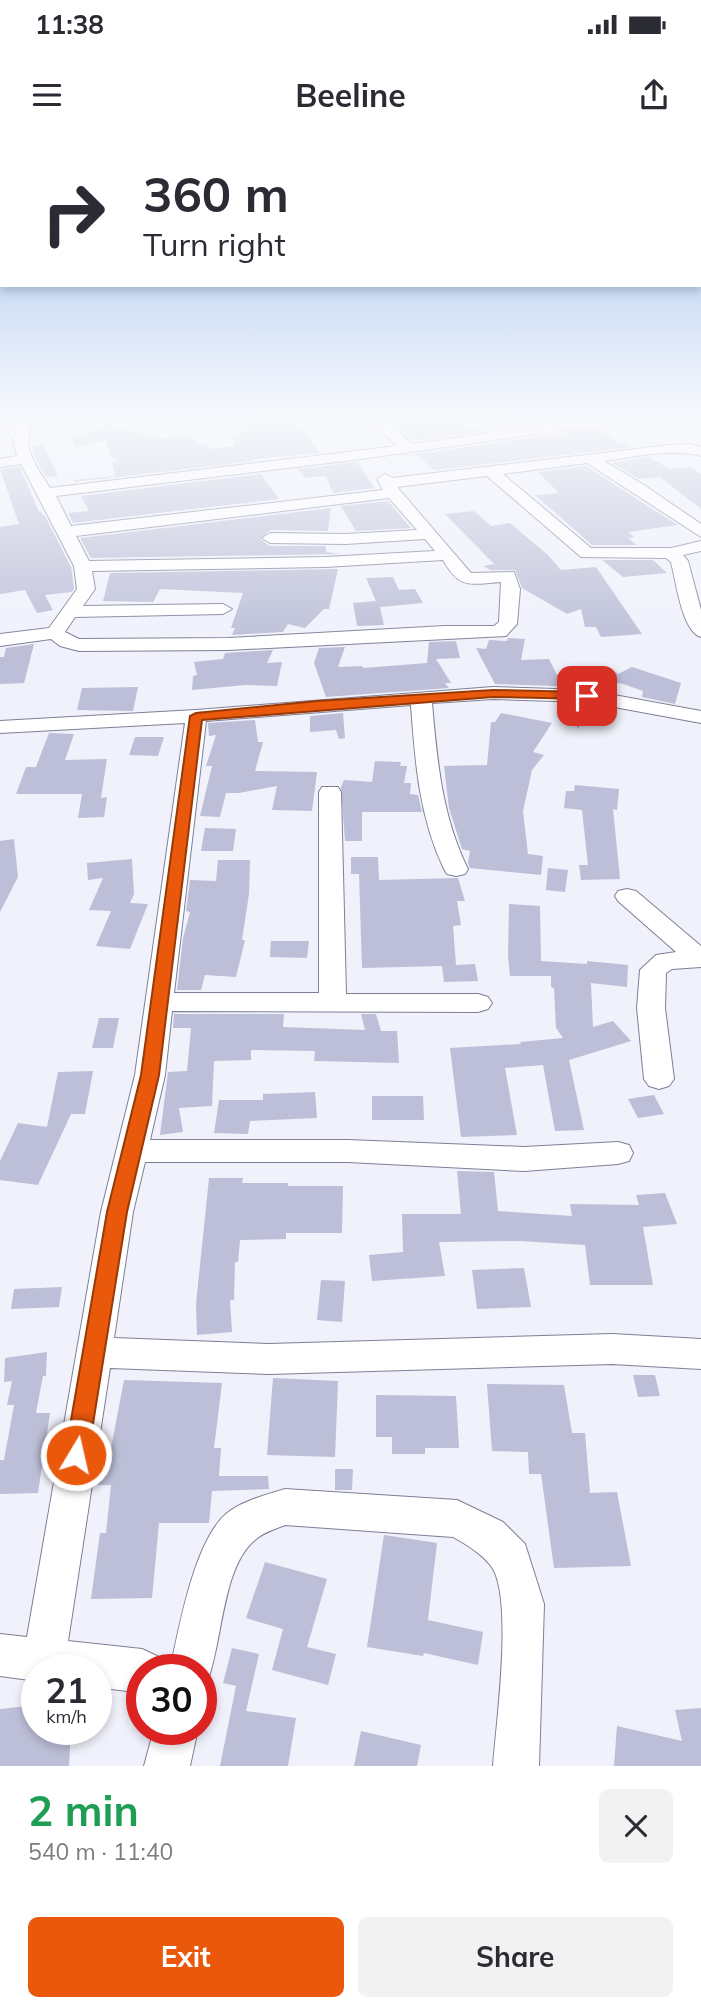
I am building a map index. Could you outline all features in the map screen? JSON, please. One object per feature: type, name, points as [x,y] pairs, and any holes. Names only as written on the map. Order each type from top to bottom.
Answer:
[{"type":"street","points":[[48,497],[83,566],[86,589],[55,633]]},
{"type":"street","points":[[65,532],[325,497]]},
{"type":"street","points":[[0,640],[55,633],[67,642],[92,645],[228,644],[445,632],[499,632],[508,624],[511,589],[508,576],[467,579],[458,572],[448,555],[398,497]]},
{"type":"street","points":[[521,497],[587,553],[671,553],[701,546]]},
{"type":"street","points":[[652,497],[701,532]]},
{"type":"street","points":[[270,538],[369,539],[429,534]]},
{"type":"street","points":[[671,553],[693,585],[696,625],[701,631]]},
{"type":"street","points":[[83,566],[326,562],[448,555]]},
{"type":"street","points":[[69,612],[223,610]]},
{"type":"street","points":[[0,727],[196,716],[493,693],[587,696],[701,717]]},
{"type":"street","points":[[421,699],[427,770],[445,851],[456,869]]},
{"type":"street","points":[[45,1654],[117,1212],[148,1087],[196,716]]},
{"type":"street","points":[[330,792],[334,1002]]},
{"type":"street","points":[[627,896],[700,959]]},
{"type":"street","points":[[659,1079],[652,1008],[653,970],[666,961],[700,959]]},
{"type":"street","points":[[160,1002],[478,1003]]},
{"type":"street","points":[[132,1151],[348,1151],[524,1159],[618,1153]]},
{"type":"street","points":[[93,1352],[268,1359],[611,1349],[701,1354]]},
{"type":"street","points":[[195,1654],[220,1551],[238,1528],[263,1514],[285,1507],[457,1520],[489,1536],[511,1558],[523,1604],[516,1766]]},
{"type":"street","points":[[0,1655],[21,1657]]},
{"type":"street","points":[[167,1766],[173,1745]]},
{"type":"building","points":[[10,497],[33,497],[71,567],[74,588],[72,592],[45,595],[53,610],[37,613],[25,590],[0,594],[0,527],[19,524]]},
{"type":"building","points":[[81,497],[277,497],[279,499],[73,523],[68,513],[89,511]]},
{"type":"building","points":[[537,497],[634,497],[678,525],[628,532],[634,537],[628,538],[637,545],[592,545]]},
{"type":"building","points":[[685,497],[701,497],[701,509]]},
{"type":"building","points":[[388,501],[411,528],[356,531],[341,506]]},
{"type":"building","points":[[331,508],[328,531],[270,530],[260,539],[270,546],[326,546],[326,552],[341,554],[91,558],[80,538]]},
{"type":"building","points":[[474,511],[491,526],[510,523],[548,555],[561,570],[596,567],[642,634],[601,637],[596,627],[585,627],[581,609],[567,614],[522,588],[515,570],[490,570],[483,566],[494,564],[445,514]]},
{"type":"building","points":[[602,560],[653,560],[667,573],[623,577]]},
{"type":"building","points":[[338,569],[329,609],[324,609],[305,628],[288,624],[283,632],[232,635],[235,628],[231,628],[243,593],[160,589],[153,602],[103,601],[110,573]]},
{"type":"building","points":[[393,577],[399,590],[415,589],[423,603],[380,607],[384,625],[357,626],[353,603],[376,601],[366,578]]},
{"type":"building","points":[[508,638],[525,639],[521,660],[549,659],[557,675],[612,669],[618,674],[632,667],[681,683],[675,704],[642,697],[643,691],[620,683],[608,685],[604,690],[495,684],[476,648],[486,649],[489,640],[507,641]]},
{"type":"building","points":[[456,641],[460,658],[436,659],[451,683],[445,683],[449,688],[326,697],[314,663],[319,648],[345,647],[338,667],[363,668],[427,663],[429,642]]},
{"type":"building","points":[[34,644],[24,683],[0,684],[0,657],[4,657],[6,648]]},
{"type":"building","points":[[273,650],[267,663],[282,662],[277,686],[245,685],[192,690],[193,676],[197,675],[194,662],[223,659],[225,653]]},
{"type":"building","points":[[138,687],[133,711],[77,710],[82,688]]},
{"type":"building","points":[[571,704],[593,706],[578,729],[569,707]]},
{"type":"building","points":[[343,713],[345,738],[339,739],[336,730],[310,732],[310,716]]},
{"type":"building","points":[[501,713],[552,723],[533,752],[544,755],[532,770],[523,811],[528,854],[543,856],[541,875],[470,868],[470,851],[462,849],[449,808],[444,766],[487,765],[491,722],[495,722]]},
{"type":"building","points":[[255,720],[258,742],[263,742],[255,771],[317,772],[312,811],[272,810],[277,786],[226,793],[220,817],[200,816],[212,766],[206,766],[216,735],[209,736],[208,723]]},
{"type":"building","points":[[49,733],[74,734],[65,760],[107,759],[101,798],[107,797],[104,817],[78,818],[82,794],[16,794],[26,767],[36,767]]},
{"type":"building","points":[[135,737],[164,737],[158,756],[129,755]]},
{"type":"building","points":[[375,761],[401,762],[400,766],[407,766],[404,783],[411,783],[410,794],[418,795],[422,812],[362,812],[362,841],[345,841],[341,787],[344,780],[372,782]]},
{"type":"building","points":[[575,785],[619,789],[617,810],[613,809],[620,879],[581,880],[579,865],[588,865],[582,810],[564,808],[566,791],[574,791]]},
{"type":"building","points":[[205,828],[236,829],[233,851],[201,851]]},
{"type":"building","points":[[14,839],[18,877],[0,912],[0,841]]},
{"type":"building","points":[[351,857],[378,857],[379,880],[458,878],[465,901],[457,901],[461,925],[453,926],[456,965],[475,964],[478,981],[444,982],[442,966],[362,968],[359,874],[351,874]]},
{"type":"building","points":[[132,859],[134,894],[130,903],[148,904],[130,949],[96,946],[111,911],[89,910],[103,878],[88,880],[87,863]]},
{"type":"building","points":[[218,860],[250,860],[249,894],[242,940],[245,940],[236,977],[205,975],[201,990],[177,990],[183,938],[190,912],[186,911],[190,880],[216,881]]},
{"type":"building","points":[[548,868],[568,870],[565,892],[546,890]]},
{"type":"building","points":[[509,904],[540,906],[541,961],[587,964],[587,961],[628,965],[627,987],[591,983],[593,1027],[613,1021],[631,1041],[569,1060],[584,1130],[555,1131],[543,1065],[505,1068],[517,1135],[461,1137],[450,1048],[521,1044],[520,1042],[563,1038],[556,1028],[551,976],[510,976]]},
{"type":"building","points":[[271,941],[309,941],[307,958],[270,957]]},
{"type":"building","points":[[174,1014],[284,1014],[283,1027],[365,1030],[361,1014],[376,1014],[381,1031],[397,1031],[399,1063],[314,1061],[315,1051],[251,1050],[251,1060],[214,1061],[212,1106],[179,1108],[183,1132],[160,1135],[168,1072],[187,1071],[191,1028],[173,1028]]},
{"type":"building","points":[[99,1018],[119,1018],[113,1048],[92,1048]]},
{"type":"building","points":[[93,1071],[85,1114],[71,1114],[38,1185],[0,1180],[0,1161],[18,1123],[47,1127],[58,1072]]},
{"type":"building","points":[[315,1092],[317,1118],[250,1121],[248,1134],[214,1133],[219,1100],[263,1100],[263,1094]]},
{"type":"building","points":[[654,1095],[664,1114],[638,1118],[628,1099]]},
{"type":"building","points":[[372,1096],[423,1096],[424,1120],[372,1120]]},
{"type":"building","points":[[457,1171],[494,1172],[498,1211],[572,1216],[570,1204],[639,1205],[636,1195],[665,1193],[677,1224],[643,1227],[653,1285],[590,1285],[585,1245],[520,1241],[439,1242],[445,1276],[372,1281],[369,1255],[403,1252],[402,1214],[461,1214]]},
{"type":"building","points":[[209,1178],[243,1178],[242,1183],[288,1183],[288,1186],[343,1186],[342,1233],[286,1233],[286,1239],[240,1240],[238,1262],[235,1262],[234,1300],[230,1300],[232,1332],[197,1335],[196,1304]]},
{"type":"building","points":[[524,1268],[531,1307],[477,1309],[472,1270]]},
{"type":"building","points":[[321,1280],[345,1281],[342,1322],[317,1320]]},
{"type":"building","points":[[62,1287],[59,1307],[11,1309],[14,1289]]},
{"type":"building","points":[[47,1352],[46,1376],[43,1376],[36,1413],[50,1413],[38,1493],[0,1494],[0,1460],[4,1460],[14,1405],[7,1405],[12,1381],[4,1382],[5,1358]]},
{"type":"building","points":[[633,1375],[655,1375],[660,1396],[638,1397]]},
{"type":"building","points":[[273,1378],[338,1381],[335,1457],[267,1455]]},
{"type":"building","points":[[124,1380],[222,1383],[214,1448],[221,1448],[219,1476],[268,1476],[269,1489],[212,1491],[209,1523],[159,1523],[152,1598],[91,1599],[100,1533],[106,1533],[111,1485],[95,1485],[100,1448],[111,1448]]},
{"type":"building","points":[[487,1384],[564,1385],[572,1433],[585,1433],[590,1493],[617,1492],[631,1566],[554,1568],[541,1474],[529,1474],[528,1452],[492,1451]]},
{"type":"building","points":[[376,1395],[456,1396],[459,1448],[425,1448],[425,1454],[392,1454],[392,1437],[376,1437]]},
{"type":"building","points":[[335,1469],[353,1469],[352,1490],[335,1490]]},
{"type":"building","points":[[384,1535],[437,1543],[428,1620],[483,1632],[478,1665],[424,1653],[423,1656],[367,1647]]},
{"type":"building","points":[[265,1562],[327,1579],[307,1647],[336,1654],[328,1685],[272,1670],[283,1629],[246,1618]]},
{"type":"building","points":[[232,1648],[259,1654],[246,1711],[296,1718],[288,1766],[220,1766],[236,1686],[223,1683]]},
{"type":"building","points":[[21,1707],[21,1745],[70,1745],[69,1766],[0,1766],[0,1709]]},
{"type":"building","points":[[701,1708],[701,1766],[614,1766],[617,1726],[682,1741],[675,1710]]},
{"type":"building","points":[[361,1731],[421,1745],[417,1766],[354,1766]]},
{"type":"route","points":[[76,1455],[117,1212],[150,1075],[196,716],[493,693],[587,696]]}]
